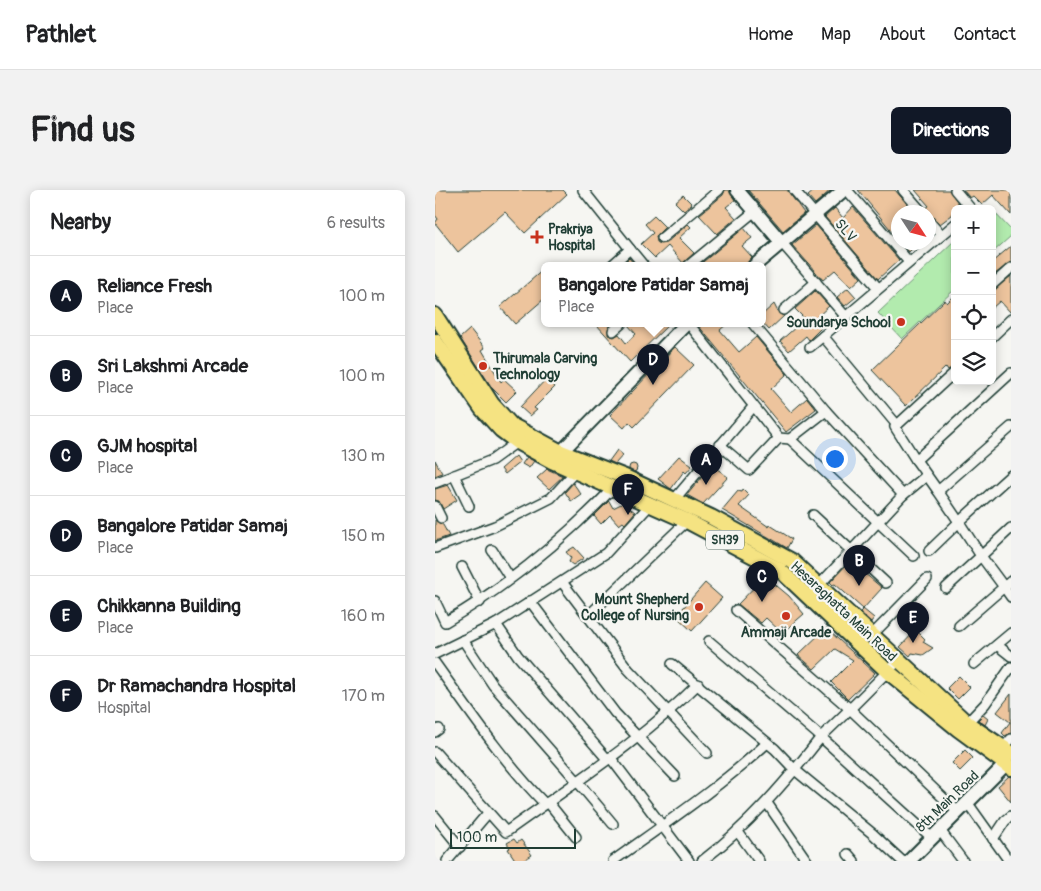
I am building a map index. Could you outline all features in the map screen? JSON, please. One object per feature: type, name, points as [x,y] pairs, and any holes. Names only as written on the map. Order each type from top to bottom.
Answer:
[{"type":"main road","name":"Hesaraghatta Main Road","points":[[435,315],[492,404],[511,425],[561,452],[625,477],[673,501],[711,517],[792,561],[967,723],[1008,754]]},
{"type":"main road","name":"Hesaraghatta Main Road","points":[[435,340],[482,409],[501,430],[517,442],[552,461],[687,521],[780,570],[887,670],[958,729],[1008,754]]},
{"type":"street","points":[[583,190],[641,262]]},
{"type":"street","points":[[662,238],[719,190]]},
{"type":"street","points":[[737,190],[846,317]]},
{"type":"street","name":"SLV","points":[[794,190],[879,288]]},
{"type":"street","points":[[760,262],[845,190],[909,262]]},
{"type":"street","points":[[903,190],[916,205]]},
{"type":"street","points":[[955,190],[968,205]]},
{"type":"street","points":[[693,262],[755,211]]},
{"type":"street","points":[[810,348],[951,227]]},
{"type":"street","points":[[936,229],[941,235]]},
{"type":"street","points":[[615,262],[630,249]]},
{"type":"street","points":[[996,281],[1011,268]]},
{"type":"street","points":[[783,310],[816,282]]},
{"type":"street","points":[[996,333],[1011,319]]},
{"type":"street","points":[[613,332],[618,327]]},
{"type":"street","points":[[561,452],[684,327]]},
{"type":"street","points":[[689,327],[779,438],[790,439],[914,556]]},
{"type":"street","points":[[756,327],[826,411],[903,494]]},
{"type":"street","points":[[823,336],[897,425],[895,427],[926,476],[981,556],[1008,584],[1011,597]]},
{"type":"street","points":[[916,460],[1011,373]]},
{"type":"street","points":[[897,425],[951,376]]},
{"type":"street","points":[[673,501],[753,407]]},
{"type":"street","points":[[790,439],[826,411]]},
{"type":"street","points":[[938,491],[1011,427]]},
{"type":"street","points":[[720,444],[749,470],[779,438]]},
{"type":"street","points":[[435,483],[492,460],[517,442]]},
{"type":"street","points":[[435,548],[495,526],[551,498],[576,471]]},
{"type":"street","points":[[454,475],[469,506]]},
{"type":"street","points":[[929,552],[1011,475]]},
{"type":"street","points":[[809,596],[903,494],[926,476]]},
{"type":"street","points":[[435,601],[445,622],[481,602],[587,515],[613,488]]},
{"type":"street","points":[[435,654],[496,624],[606,552],[649,505]]},
{"type":"street","points":[[435,506],[441,518]]},
{"type":"street","points":[[813,515],[886,583]]},
{"type":"street","points":[[587,616],[687,521]]},
{"type":"street","points":[[946,588],[1011,528]]},
{"type":"street","points":[[492,550],[510,578]]},
{"type":"street","points":[[461,568],[481,602]]},
{"type":"street","points":[[871,636],[927,579]]},
{"type":"street","points":[[562,582],[629,669],[671,712],[707,753]]},
{"type":"street","points":[[959,626],[1008,584]]},
{"type":"street","points":[[530,601],[615,713],[675,776]]},
{"type":"street","points":[[736,610],[850,709],[957,812]]},
{"type":"street","points":[[496,624],[535,676],[608,758],[689,861]]},
{"type":"street","points":[[974,664],[1011,633]]},
{"type":"street","points":[[463,640],[493,685],[613,824]]},
{"type":"street","points":[[709,641],[935,833],[963,861]]},
{"type":"street","points":[[997,644],[1011,656]]},
{"type":"street","points":[[702,861],[715,857],[767,803],[821,737],[898,661]]},
{"type":"street","points":[[435,662],[489,740],[514,772],[547,803],[576,837]]},
{"type":"street","points":[[672,664],[698,684],[767,743],[795,770],[873,834],[901,861]]},
{"type":"street","points":[[967,723],[985,704],[1011,667]]},
{"type":"street","points":[[435,752],[506,832],[639,737],[671,712],[698,684]]},
{"type":"street","points":[[613,861],[742,767],[767,743]]},
{"type":"street","name":"8th Main Road","points":[[909,861],[967,802],[1008,754]]},
{"type":"street","points":[[967,802],[1009,861]]},
{"type":"street","points":[[767,803],[807,861]]},
{"type":"street","points":[[447,861],[488,813]]},
{"type":"street","points":[[435,816],[460,847]]},
{"type":"street","points":[[993,839],[1005,821],[1011,816]]},
{"type":"street","points":[[738,832],[759,861]]},
{"type":"green space","points":[[996,214],[1011,230],[1011,236],[996,249]]},
{"type":"green space","points":[[951,244],[951,293],[902,339],[878,313]]},
{"type":"building","points":[[435,190],[563,190],[567,194],[525,233],[505,212],[458,252],[435,223],[438,219],[435,215]]},
{"type":"building","points":[[725,190],[729,190],[735,200],[726,207],[736,218],[717,234],[699,215],[723,195]]},
{"type":"building","points":[[748,190],[787,190],[804,213],[783,231]]},
{"type":"building","points":[[815,190],[831,190],[815,204],[808,196]]},
{"type":"building","points":[[858,190],[895,190],[908,205],[891,205],[891,230]]},
{"type":"building","points":[[915,190],[949,190],[960,205],[951,205],[951,216],[940,224],[936,220],[936,205],[928,205]]},
{"type":"building","points":[[963,190],[1011,190],[1011,215],[993,195],[982,205],[973,196],[970,198]]},
{"type":"building","points":[[683,195],[692,204],[684,211],[675,202]]},
{"type":"building","points":[[853,207],[899,260],[878,279],[825,217],[835,208],[843,218]]},
{"type":"building","points":[[654,216],[665,227],[656,236],[657,242],[660,244],[666,243],[688,224],[691,227],[679,238],[694,253],[682,262],[668,246],[655,258],[641,244],[653,233],[645,224]]},
{"type":"building","points":[[816,225],[861,278],[851,287],[835,270],[823,280],[792,245]]},
{"type":"building","points":[[744,228],[752,238],[742,246],[752,257],[748,262],[703,262]]},
{"type":"building","points":[[1011,246],[1011,262],[996,273],[996,259]]},
{"type":"building","points":[[629,258],[632,262],[624,262]]},
{"type":"building","points":[[541,272],[541,302],[515,324],[500,307]]},
{"type":"building","points":[[1011,276],[1011,313],[1000,301],[996,304],[996,288]]},
{"type":"building","points":[[848,288],[856,297],[845,306],[837,297]]},
{"type":"building","points":[[815,291],[829,306],[817,317],[824,325],[809,340],[806,336],[789,351],[780,341],[805,319],[795,309]]},
{"type":"building","points":[[951,299],[951,368],[948,370],[946,367],[906,406],[872,370],[945,300],[947,303]]},
{"type":"building","points":[[774,304],[779,314],[784,316],[769,330],[766,327],[766,311]]},
{"type":"building","points":[[599,327],[609,327],[608,335],[614,337],[619,334],[626,343],[636,334],[630,327],[666,327],[630,362]]},
{"type":"building","points":[[699,327],[724,327],[720,330],[739,352],[756,337],[787,374],[771,389],[791,412],[807,398],[816,409],[786,432]]},
{"type":"building","points":[[470,329],[485,348],[482,350],[501,382],[504,379],[517,391],[506,402],[492,388],[460,338]]},
{"type":"building","points":[[675,347],[694,365],[634,427],[629,422],[624,428],[610,415]]},
{"type":"building","points":[[547,378],[555,387],[534,408],[537,410],[530,416],[520,407]]},
{"type":"building","points":[[617,450],[623,455],[615,464],[609,461]]},
{"type":"building","points":[[516,456],[520,462],[505,474],[501,469]]},
{"type":"building","points":[[679,456],[692,466],[686,473],[684,471],[671,489],[658,479]]},
{"type":"building","points":[[527,457],[534,461],[529,468],[522,464]]},
{"type":"building","points":[[435,460],[442,473],[435,476]]},
{"type":"building","points":[[633,464],[637,468],[633,472],[629,468]]},
{"type":"building","points":[[712,465],[728,477],[703,504],[687,495]]},
{"type":"building","points":[[547,469],[563,476],[549,489],[537,478]]},
{"type":"building","points":[[573,483],[581,494],[571,501],[565,492]]},
{"type":"building","points":[[448,485],[457,500],[443,509],[439,501],[435,500],[435,489]]},
{"type":"building","points":[[743,489],[749,495],[739,506],[769,527],[770,525],[792,539],[787,548],[722,510],[738,491],[742,492]]},
{"type":"building","points":[[609,501],[613,508],[623,503],[635,512],[625,524],[623,522],[619,525],[610,515],[601,524],[594,516]]},
{"type":"building","points":[[435,520],[443,525],[449,536],[435,541]]},
{"type":"building","points":[[574,547],[584,558],[573,565],[569,562],[571,558],[566,552]]},
{"type":"building","points":[[850,561],[882,588],[863,609],[835,584],[833,585],[830,582]]},
{"type":"building","points":[[765,576],[789,596],[804,614],[782,633],[766,618],[761,623],[738,604]]},
{"type":"building","name":"Mount Shepherd College of Nursing","points":[[705,583],[722,598],[692,631],[676,616]]},
{"type":"building","points":[[863,609],[874,618],[871,622],[860,612]]},
{"type":"building","points":[[826,628],[875,673],[848,699],[831,682],[853,660],[835,649],[814,669],[798,655]]},
{"type":"building","points":[[916,630],[925,639],[923,642],[933,648],[923,655],[912,653],[910,656],[900,647]]},
{"type":"building","points":[[959,676],[970,687],[958,699],[947,688]]},
{"type":"building","points":[[1011,694],[1011,733],[1005,736],[1002,733],[1010,722],[997,712]]},
{"type":"building","points":[[983,715],[988,719],[985,725],[978,720]]},
{"type":"building","points":[[965,750],[973,758],[960,771],[952,763]]},
{"type":"building","points":[[1009,776],[1011,777],[1011,802],[998,786]]},
{"type":"building","points":[[514,839],[517,843],[521,840],[532,855],[523,861],[516,861],[508,849],[510,848],[507,843]]},
{"type":"place","name":"Prakriya Hospital","points":[[537,237]]},
{"type":"place","name":"Soundarya School","points":[[901,322]]},
{"type":"place","name":"Thirumala Carving Technology","points":[[483,366]]},
{"type":"place","name":"Bangalore Patidar Samaj","points":[[653,385]]},
{"type":"place","name":"Reliance Fresh","points":[[706,485]]},
{"type":"place","name":"Dr Ramachandra Hospital","points":[[628,515]]},
{"type":"place","name":"Sri Lakshmi Arcade","points":[[859,586]]},
{"type":"place","name":"GJM hospital","points":[[762,602]]},
{"type":"place","name":"Mount Shepherd College of Nursing","points":[[699,607]]},
{"type":"place","name":"Ammaji Arcade","points":[[786,616]]},
{"type":"place","name":"Chikkanna Building","points":[[913,643]]}]
